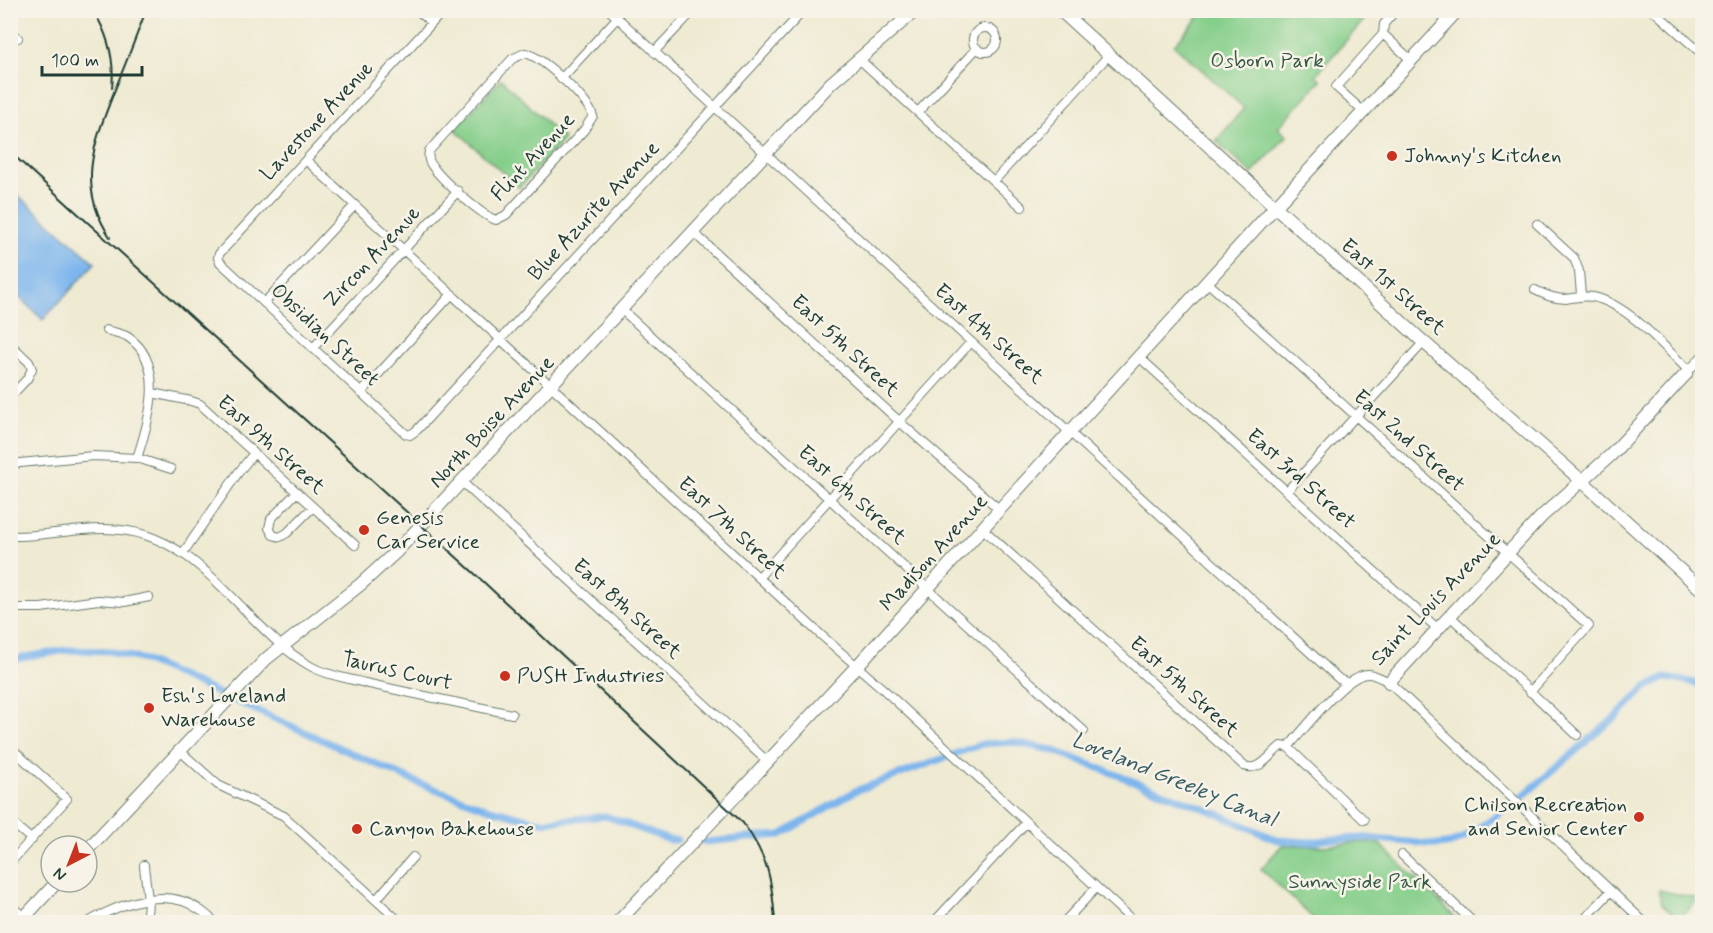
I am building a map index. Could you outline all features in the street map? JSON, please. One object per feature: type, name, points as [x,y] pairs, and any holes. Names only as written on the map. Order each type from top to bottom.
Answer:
[{"type":"street","points":[[417,10],[432,23]]},
{"type":"street","name":"Lavestone Avenue","points":[[218,258],[219,254],[444,10]]},
{"type":"street","name":"East 4th Street","points":[[609,10],[1341,681],[1346,682]]},
{"type":"street","points":[[654,52],[694,10]]},
{"type":"street","name":"Blue Azurite Avenue","points":[[410,435],[414,434],[804,10]]},
{"type":"street","name":"North Boise Avenue","points":[[99,837],[236,690],[283,645],[361,584],[397,551],[831,83],[916,10]]},
{"type":"street","name":"East 1st Street","points":[[1060,10],[1424,342],[1702,590]]},
{"type":"street","points":[[1365,113],[1336,87],[1383,34],[1384,24],[1396,10]]},
{"type":"street","name":"Madison Avenue","points":[[618,922],[857,666],[1275,207],[1365,113],[1458,10]]},
{"type":"street","points":[[1653,10],[1702,54]]},
{"type":"street","points":[[458,191],[436,171],[428,158],[432,146],[473,100],[512,59],[525,53],[537,58],[561,79],[617,18]]},
{"type":"street","points":[[1383,34],[1412,61]]},
{"type":"street","points":[[918,112],[977,48]]},
{"type":"street","points":[[994,181],[1109,55]]},
{"type":"street","points":[[858,58],[1022,207]]},
{"type":"street","name":"Flint Avenue","points":[[458,191],[483,214],[496,220],[506,215],[584,130],[593,116],[586,102],[561,79]]},
{"type":"street","name":"East 7th Street","points":[[306,160],[1134,922]]},
{"type":"street","name":"Zircon Avenue","points":[[313,348],[458,191]]},
{"type":"street","points":[[264,303],[355,205]]},
{"type":"street","points":[[1537,224],[1574,258],[1579,271],[1581,295]]},
{"type":"street","name":"East 5th Street","points":[[693,232],[901,423],[1000,510]]},
{"type":"street","name":"Obsidian Street","points":[[218,258],[361,393],[406,434],[410,435]]},
{"type":"street","name":"East 2nd Street","points":[[1207,282],[1589,626],[1530,692]]},
{"type":"street","points":[[1534,290],[1557,299],[1581,295],[1602,299],[1619,308],[1687,372],[1702,356]]},
{"type":"street","points":[[361,393],[452,294]]},
{"type":"street","name":"East 6th Street","points":[[622,310],[1084,731]]},
{"type":"street","points":[[106,330],[127,336],[146,356],[151,374],[152,393],[137,458]]},
{"type":"street","points":[[759,578],[901,423],[971,342]]},
{"type":"street","points":[[1287,491],[1424,342]]},
{"type":"street","points":[[10,344],[29,362],[32,369],[27,379],[10,397]]},
{"type":"street","name":"East 3rd Street","points":[[1139,357],[1438,629]]},
{"type":"street","name":"Saint Louis Avenue","points":[[1346,682],[1366,674],[1389,682],[1542,516],[1611,455],[1687,372]]},
{"type":"street","name":"East 9th Street","points":[[152,393],[201,404],[355,545]]},
{"type":"street","points":[[183,553],[237,473],[254,453]]},
{"type":"street","points":[[10,464],[21,465],[93,456],[137,458],[171,469]]},
{"type":"street","name":"East 8th Street","points":[[462,482],[768,762]]},
{"type":"street","points":[[297,492],[271,519],[268,528],[273,535],[280,537],[287,533],[313,507]]},
{"type":"street","name":"Taurus Court","points":[[11,536],[99,528],[127,530],[156,539],[183,553],[308,665],[330,674],[512,714]]},
{"type":"street","name":"East 5th Street","points":[[982,528],[1244,766],[1251,768],[1259,766],[1281,746],[1288,747]]},
{"type":"street","points":[[10,543],[11,536]]},
{"type":"street","points":[[10,608],[41,608],[98,600],[124,602],[149,597]]},
{"type":"street","points":[[1450,615],[1577,735]]},
{"type":"street","points":[[1346,682],[1288,747],[1364,820]]},
{"type":"street","points":[[1389,682],[1644,922]]},
{"type":"street","points":[[10,747],[67,799],[10,862]]},
{"type":"street","points":[[179,750],[218,785],[284,816],[400,922]]},
{"type":"street","points":[[10,820],[32,840]]},
{"type":"street","points":[[934,922],[1026,823]]},
{"type":"street","points":[[1402,855],[1473,922]]},
{"type":"street","points":[[376,900],[413,857]]},
{"type":"street","points":[[144,865],[147,899],[147,917],[144,922]]},
{"type":"street","points":[[1064,922],[1096,888]]},
{"type":"street","points":[[1582,922],[1611,891]]},
{"type":"street","points":[[10,905],[22,920],[46,894]]},
{"type":"street","points":[[88,922],[111,910],[147,899],[184,902],[200,909],[215,922]]},
{"type":"green space","name":"Osborn Park","points":[[1205,10],[1372,11],[1316,75],[1321,80],[1278,128],[1287,136],[1252,174],[1216,141],[1244,108],[1174,45]]},
{"type":"green space","points":[[501,79],[564,139],[519,188],[455,129]]},
{"type":"green space","name":"Sunnyside Park","points":[[1358,842],[1380,844],[1460,922],[1317,922],[1261,869],[1282,845],[1324,846]]},
{"type":"green space","points":[[1659,890],[1695,898],[1695,903],[1679,919],[1661,903]]},
{"type":"water","points":[[11,189],[95,263],[43,320],[11,290]]},
{"type":"waterway","name":"Loveland Greeley Canal","points":[[10,660],[66,650],[109,651],[144,660],[418,783],[490,809],[540,822],[606,816],[669,840],[677,840]]},
{"type":"waterway","name":"Loveland Greeley Canal","points":[[704,842],[781,835],[855,791],[982,744],[1013,742],[1052,750],[1216,813],[1277,840],[1311,842],[1365,838],[1438,845],[1452,843],[1463,838],[1523,796],[1619,714],[1645,688],[1665,678],[1692,682],[1702,687]]},
{"type":"railway","points":[[93,10],[103,28],[109,48],[112,88]]},
{"type":"railway","points":[[110,237],[93,200],[92,164],[100,129],[146,10]]},
{"type":"railway","points":[[10,152],[475,574],[743,823],[759,848],[768,870],[775,922]]},
{"type":"place","name":"Johnny's Kitchen","points":[[1392,156]]},
{"type":"place","name":"Genesis Car Service","points":[[364,530]]},
{"type":"place","name":"PUSH Industries","points":[[505,676]]},
{"type":"place","name":"Esh's Loveland Warehouse","points":[[149,708]]},
{"type":"place","name":"Chilson Recreation and Senior Center","points":[[1639,817]]},
{"type":"place","name":"Canyon Bakehouse","points":[[357,829]]}]
